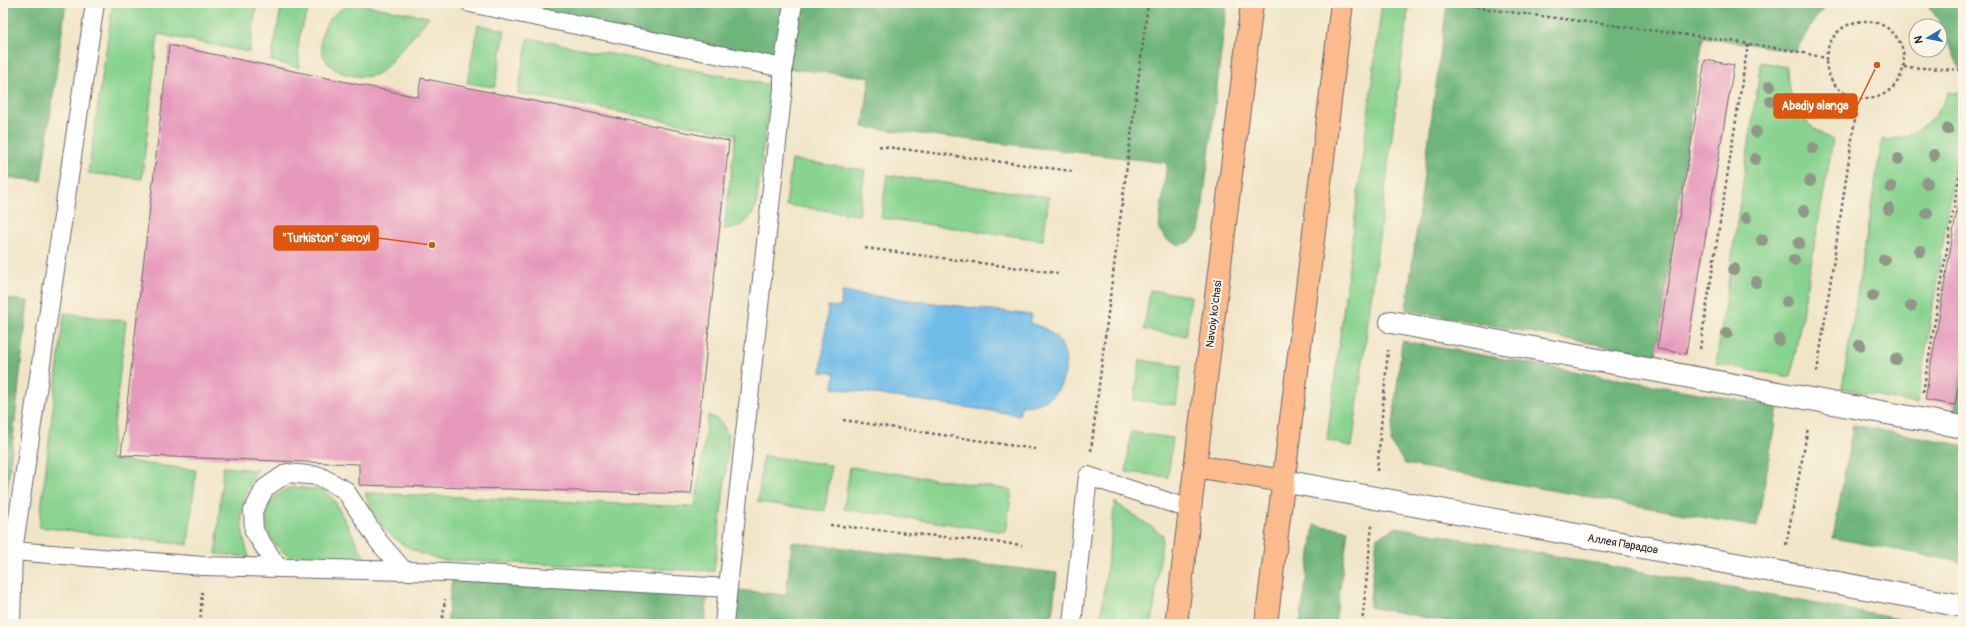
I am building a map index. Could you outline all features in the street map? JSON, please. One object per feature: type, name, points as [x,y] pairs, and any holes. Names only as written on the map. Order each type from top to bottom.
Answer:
[{"type":"main road","name":"Navoiy ko'chasi","points":[[1176,624],[1252,3]]},
{"type":"main road","points":[[1266,624],[1342,3]]},
{"type":"main road","points":[[1195,466],[1283,481]]},
{"type":"street","points":[[1391,322],[1963,427]]},
{"type":"street","name":"Аллея Парадов","points":[[1283,481],[1963,606]]},
{"type":"lane","points":[[11,624],[13,551],[95,3]]},
{"type":"lane","points":[[470,3],[782,68]]},
{"type":"lane","points":[[724,624],[783,88],[782,68],[793,3]]},
{"type":"lane","points":[[278,568],[254,531],[253,511],[265,488],[287,473],[319,476],[345,490],[379,542],[404,571]]},
{"type":"lane","points":[[1072,624],[1088,476],[1190,509]]},
{"type":"lane","points":[[13,551],[204,566],[404,571],[728,588]]},
{"type":"path","points":[[1088,476],[1111,280],[1148,3]]},
{"type":"path","points":[[1440,3],[1748,44],[1826,58]]},
{"type":"path","points":[[1869,21],[1881,25],[1892,32],[1900,42],[1904,54],[1904,67],[1900,78],[1893,89],[1882,96],[1870,99],[1858,99],[1838,89],[1831,80],[1827,70],[1826,58],[1829,46],[1835,35],[1845,27],[1857,22],[1869,21]]},
{"type":"path","points":[[1695,378],[1748,44]]},
{"type":"path","points":[[1904,67],[1963,70]]},
{"type":"path","points":[[1780,573],[1813,399],[1858,99]]},
{"type":"path","points":[[879,146],[1072,171]]},
{"type":"path","points":[[1919,418],[1963,154]]},
{"type":"path","points":[[865,248],[1058,273]]},
{"type":"path","points":[[1362,624],[1391,322]]},
{"type":"path","points":[[843,420],[1035,449]]},
{"type":"path","points":[[830,525],[1022,545]]},
{"type":"path","points":[[200,624],[204,566]]},
{"type":"green space","points":[[3,3],[66,3],[41,181],[3,177]]},
{"type":"green space","points":[[113,3],[257,3],[249,52],[158,34],[142,179],[88,173]]},
{"type":"green space","points":[[282,3],[312,3],[304,19],[300,34],[298,50],[300,68],[271,61]]},
{"type":"green space","points":[[498,3],[1227,3],[1200,229],[1191,241],[1179,244],[1167,240],[1162,234],[1159,227],[1167,163],[863,127],[870,77],[783,68]]},
{"type":"green space","points":[[1382,3],[1409,3],[1352,447],[1327,440]]},
{"type":"green space","points":[[1447,3],[1829,3],[1815,20],[1795,51],[1703,37],[1656,355],[1406,310]]},
{"type":"green space","points":[[1926,3],[1963,3],[1963,70],[1960,70],[1948,41],[1948,18],[1937,18]]},
{"type":"green space","points":[[357,4],[429,17],[387,67],[371,76],[357,76],[341,72],[329,64],[323,54],[321,42],[324,29],[331,18],[342,9]]},
{"type":"green space","points":[[478,25],[505,30],[495,87],[467,83]]},
{"type":"green space","points":[[528,38],[771,85],[756,206],[747,220],[740,226],[724,229],[736,134],[518,93]]},
{"type":"green space","points":[[1761,62],[1787,67],[1790,90],[1799,111],[1813,128],[1833,140],[1791,377],[1716,364]]},
{"type":"green space","points":[[1948,92],[1963,93],[1963,120],[1917,404],[1842,388],[1882,140],[1904,136],[1923,126],[1938,111]]},
{"type":"green space","points":[[792,160],[865,170],[859,215],[786,205]]},
{"type":"green space","points":[[887,175],[1049,197],[1043,240],[881,218]]},
{"type":"green space","points":[[1150,290],[1191,296],[1186,336],[1144,330]]},
{"type":"green space","points":[[3,298],[28,301],[3,531]]},
{"type":"green space","points":[[64,313],[126,321],[110,459],[196,470],[188,545],[39,527]]},
{"type":"green space","points":[[1402,341],[1778,407],[1757,527],[1405,464],[1391,443]]},
{"type":"green space","points":[[1963,357],[1963,415],[1954,413]]},
{"type":"green space","points":[[1140,360],[1181,366],[1176,405],[1134,400]]},
{"type":"green space","points":[[708,415],[724,426],[729,446],[714,571],[442,560],[415,551],[403,545],[393,537],[377,519],[370,507],[365,493],[695,507]]},
{"type":"green space","points":[[1853,425],[1963,445],[1963,562],[1833,538]]},
{"type":"green space","points":[[1131,432],[1173,438],[1168,477],[1126,472]]},
{"type":"green space","points":[[763,456],[831,465],[825,511],[758,502]]},
{"type":"green space","points":[[223,467],[257,470],[247,492],[242,512],[243,533],[249,557],[216,554]]},
{"type":"green space","points":[[850,467],[1012,490],[1006,532],[844,509]]},
{"type":"green space","points":[[293,487],[323,490],[334,500],[367,562],[293,558],[282,551],[274,543],[266,521],[267,511],[272,501],[280,493]]},
{"type":"green space","points":[[1115,502],[1163,535],[1152,624],[1100,624]]},
{"type":"green space","points":[[1314,525],[1348,530],[1335,624],[1300,624]]},
{"type":"green space","points":[[1397,527],[1926,624],[1461,624],[1369,607],[1377,538]]},
{"type":"green space","points":[[792,542],[1057,573],[1051,624],[734,624],[738,590],[786,595]]},
{"type":"green space","points":[[452,578],[708,590],[705,624],[447,624]]},
{"type":"water","points":[[842,292],[1032,315],[1030,323],[1049,331],[1055,336],[1064,352],[1066,360],[1065,369],[1060,386],[1055,393],[1045,401],[1038,404],[1021,406],[1019,415],[833,388],[835,373],[821,372],[828,306],[841,307]]},
{"type":"building","points":[[169,45],[418,97],[421,78],[729,141],[691,494],[359,485],[359,464],[121,455]]},
{"type":"building","points":[[1705,60],[1734,65],[1686,354],[1657,349]]},
{"type":"building","points":[[1962,180],[1963,357],[1955,405],[1925,400]]},
{"type":"place","name":"Abadiy alanga","points":[[1877,65]]},
{"type":"place","name":"\"Turkiston\" saroyi","points":[[432,245]]}]
